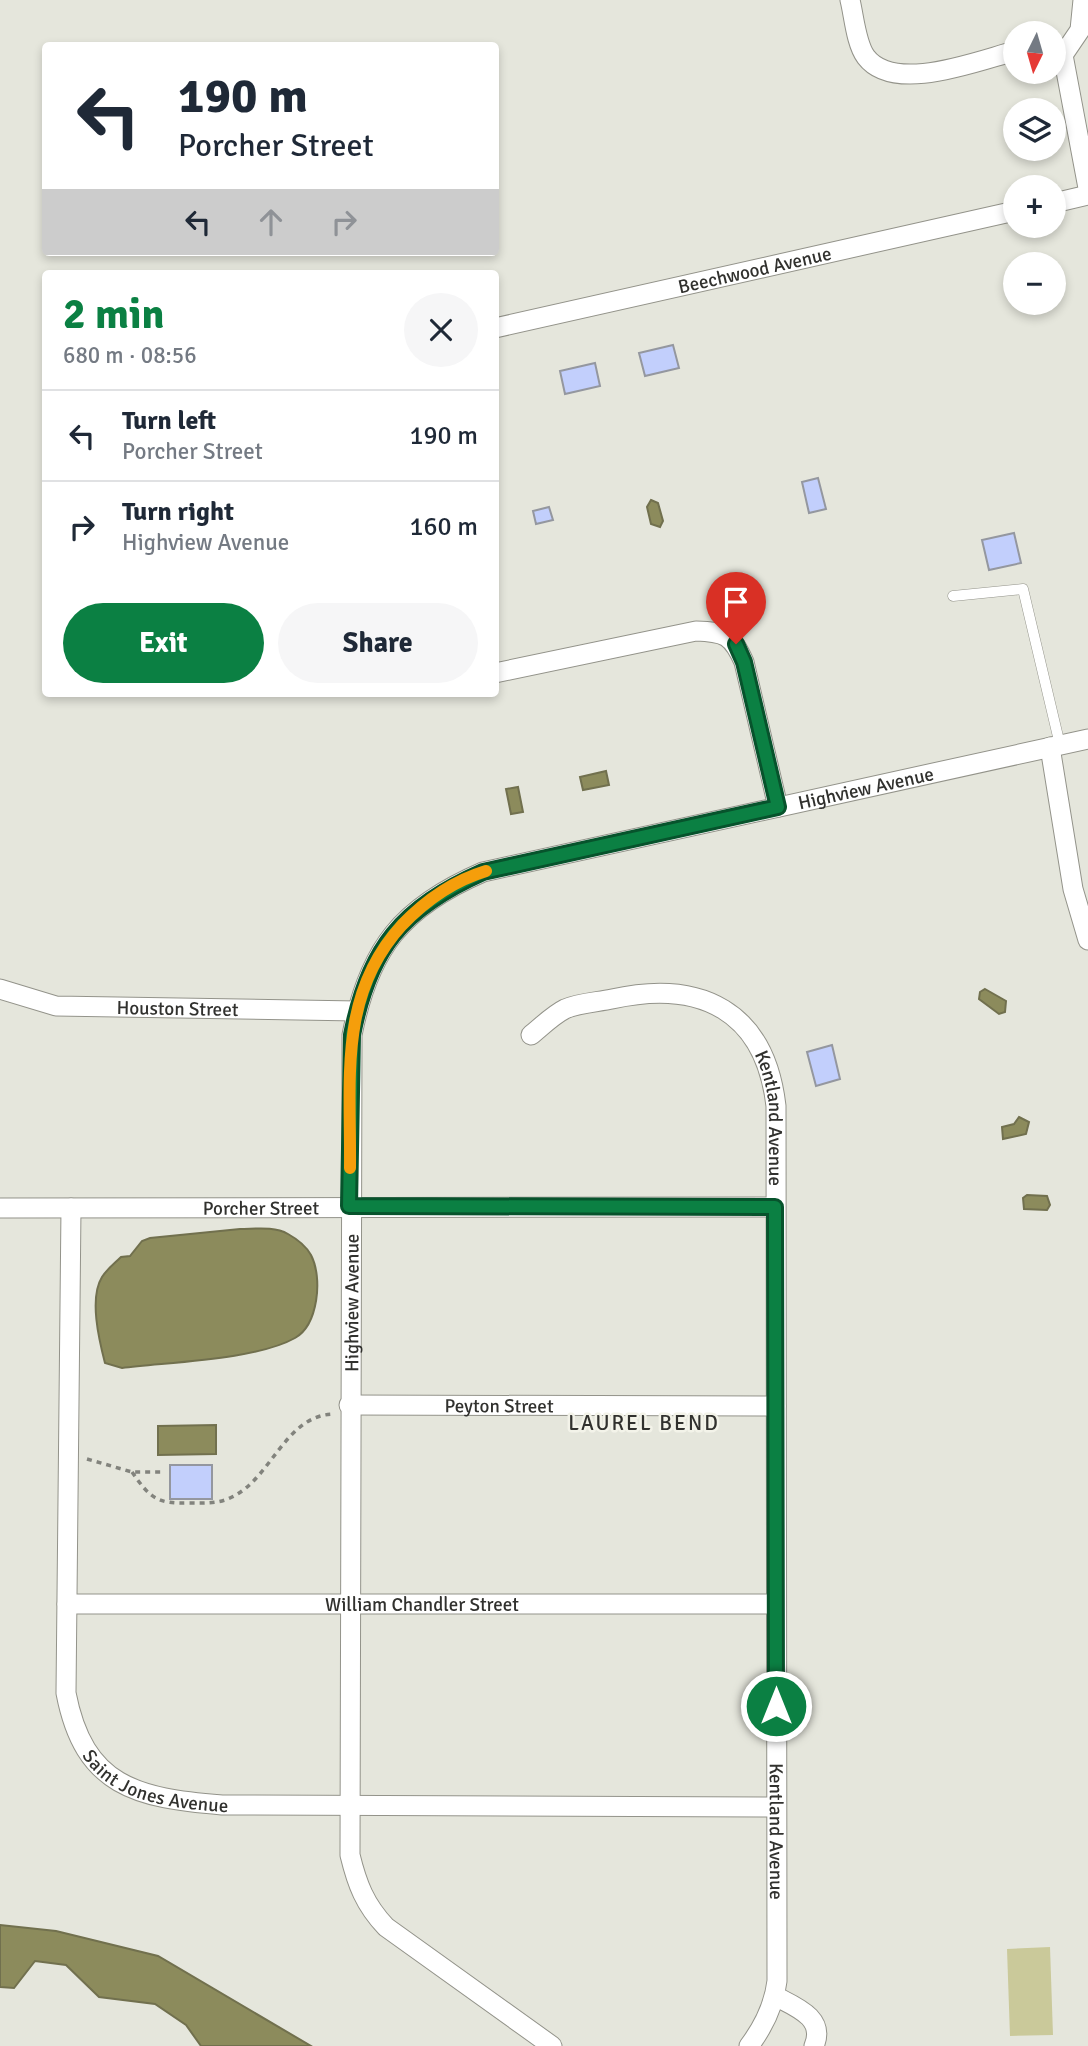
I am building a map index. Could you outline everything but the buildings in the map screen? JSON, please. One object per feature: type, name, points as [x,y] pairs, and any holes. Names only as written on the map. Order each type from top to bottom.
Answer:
[{"type":"street","points":[[850,0],[863,55],[875,68],[887,73],[902,75],[929,72],[1003,54]]},
{"type":"street","points":[[1066,47],[1084,30],[1083,0]]},
{"type":"street","points":[[1065,84],[1088,188]]},
{"type":"street","points":[[1066,200],[1088,195]]},
{"type":"street","name":"Beechwood Avenue","points":[[499,327],[1003,214]]},
{"type":"street","points":[[499,672],[696,631],[720,631],[736,644],[744,662],[778,807]]},
{"type":"street","name":"Highview Avenue","points":[[342,1409],[352,1035],[357,1011],[378,954],[419,907],[445,888],[483,872],[1088,739]]},
{"type":"street","points":[[1055,746],[1073,889],[1088,940]]},
{"type":"street","name":"Houston Street","points":[[0,989],[56,1006],[357,1011]]},
{"type":"street","name":"Kentland Avenue","points":[[531,1035],[565,1009],[643,992],[671,992],[696,997],[743,1024],[760,1046],[772,1076],[776,1106],[775,1996],[763,2027],[752,2045]]},
{"type":"street","name":"Porcher Street","points":[[0,1208],[775,1207]]},
{"type":"street","name":"Saint Jones Avenue","points":[[71,1208],[66,1693],[71,1720],[84,1747],[114,1779],[134,1791],[177,1801],[222,1805],[776,1807]]},
{"type":"street","name":"Peyton Street","points":[[342,1409],[776,1406]]},
{"type":"street","points":[[342,1409],[349,1604],[350,1855],[359,1890],[372,1913],[400,1939],[552,2046]]},
{"type":"street","name":"William Chandler Street","points":[[67,1604],[776,1604]]},
{"type":"street","points":[[775,1996],[804,2012],[816,2024],[819,2034],[814,2046]]},
{"type":"lane","points":[[953,596],[1023,589],[1055,746]]},
{"type":"path","points":[[132,1472],[146,1492],[167,1504],[220,1502],[239,1493],[300,1427],[313,1418],[342,1409]]},
{"type":"path","points":[[87,1459],[132,1472],[164,1472]]},
{"type":"green space","points":[[1050,1947],[1053,2035],[1010,2036],[1007,1949]]},
{"type":"shaded area","points":[[651,500],[658,503],[663,521],[660,527],[651,524],[647,507]]},
{"type":"shaded area","points":[[606,771],[609,785],[583,790],[580,777]]},
{"type":"shaded area","points":[[518,787],[523,812],[511,814],[506,789]]},
{"type":"shaded area","points":[[985,989],[1006,1001],[1005,1012],[999,1014],[979,999],[980,992]]},
{"type":"shaded area","points":[[1019,1117],[1029,1122],[1026,1134],[1003,1139],[1002,1127],[1014,1124]]},
{"type":"shaded area","points":[[1027,1195],[1047,1196],[1050,1205],[1047,1210],[1024,1209],[1023,1198]]},
{"type":"shaded area","points":[[264,1228],[283,1231],[301,1243],[311,1255],[317,1276],[316,1300],[309,1323],[303,1332],[278,1345],[235,1356],[122,1368],[105,1363],[96,1319],[96,1296],[102,1277],[111,1266],[121,1257],[130,1256],[142,1241],[150,1238]]},
{"type":"shaded area","points":[[216,1425],[216,1454],[158,1455],[158,1426]]},
{"type":"shaded area","points":[[0,1925],[56,1931],[158,1956],[311,2046],[201,2046],[186,2025],[155,2004],[99,1997],[66,1965],[35,1961],[14,1988],[0,1987]]},
{"type":"slow traffic","points":[[350,1168],[352,1035],[366,982],[378,954],[419,907],[445,888],[486,871]]},
{"type":"district","name":"LAUREL BEND","points":[[644,1423]]},
{"type":"route","points":[[736,644],[744,662],[778,807],[483,872],[445,888],[419,907],[378,954],[357,1011],[352,1035],[349,1206],[775,1207],[776,1706]]}]
